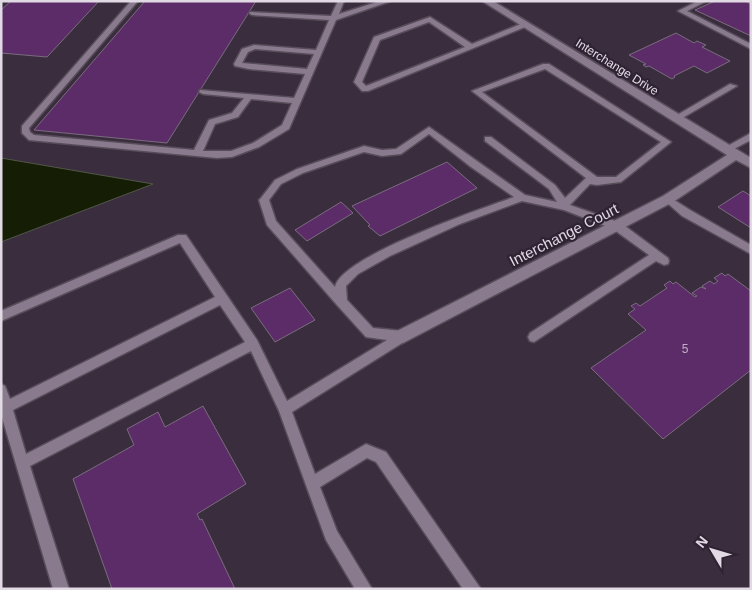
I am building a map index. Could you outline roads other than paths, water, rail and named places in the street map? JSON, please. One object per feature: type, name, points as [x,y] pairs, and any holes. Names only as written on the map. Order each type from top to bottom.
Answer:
[{"type":"street","name":"Interchange Drive","points":[[486,1],[751,164]]},
{"type":"street","name":"Interchange Court","points":[[403,336],[668,200],[732,152]]},
{"type":"lane","points":[[135,1],[25,128],[26,133],[32,138],[217,156],[232,154],[268,139],[286,127],[341,1]]},
{"type":"lane","points":[[252,13],[334,18],[388,1]]},
{"type":"lane","points":[[704,1],[681,12],[751,47]]},
{"type":"lane","points":[[471,47],[430,20],[377,39],[358,82],[365,89],[526,26]]},
{"type":"lane","points":[[309,72],[249,67],[238,64],[245,51],[254,47],[318,52]]},
{"type":"lane","points":[[564,206],[588,181],[597,182],[618,180],[667,142],[546,66],[476,91],[597,182]]},
{"type":"lane","points":[[676,118],[733,86]]},
{"type":"lane","points":[[203,92],[297,101]]},
{"type":"lane","points":[[197,154],[212,122],[236,115],[242,109],[249,96]]},
{"type":"lane","points":[[403,336],[370,333],[271,222],[264,200],[278,182],[300,171],[364,149],[398,152],[429,130],[474,166],[522,198],[564,206],[617,226],[660,258],[534,337]]},
{"type":"lane","points":[[732,152],[751,136]]},
{"type":"lane","points":[[488,139],[552,187],[564,206]]},
{"type":"lane","points":[[341,302],[340,285],[354,271],[386,252],[456,221],[522,198]]},
{"type":"lane","points":[[668,200],[686,213],[751,250]]},
{"type":"lane","points":[[1,316],[182,238],[253,344],[285,410],[331,535],[364,589]]},
{"type":"lane","points":[[6,408],[222,299]]},
{"type":"lane","points":[[285,410],[403,336]]},
{"type":"lane","points":[[22,463],[253,344]]},
{"type":"lane","points":[[1,390],[61,589]]},
{"type":"lane","points":[[312,484],[366,451],[382,457],[473,589]]}]
